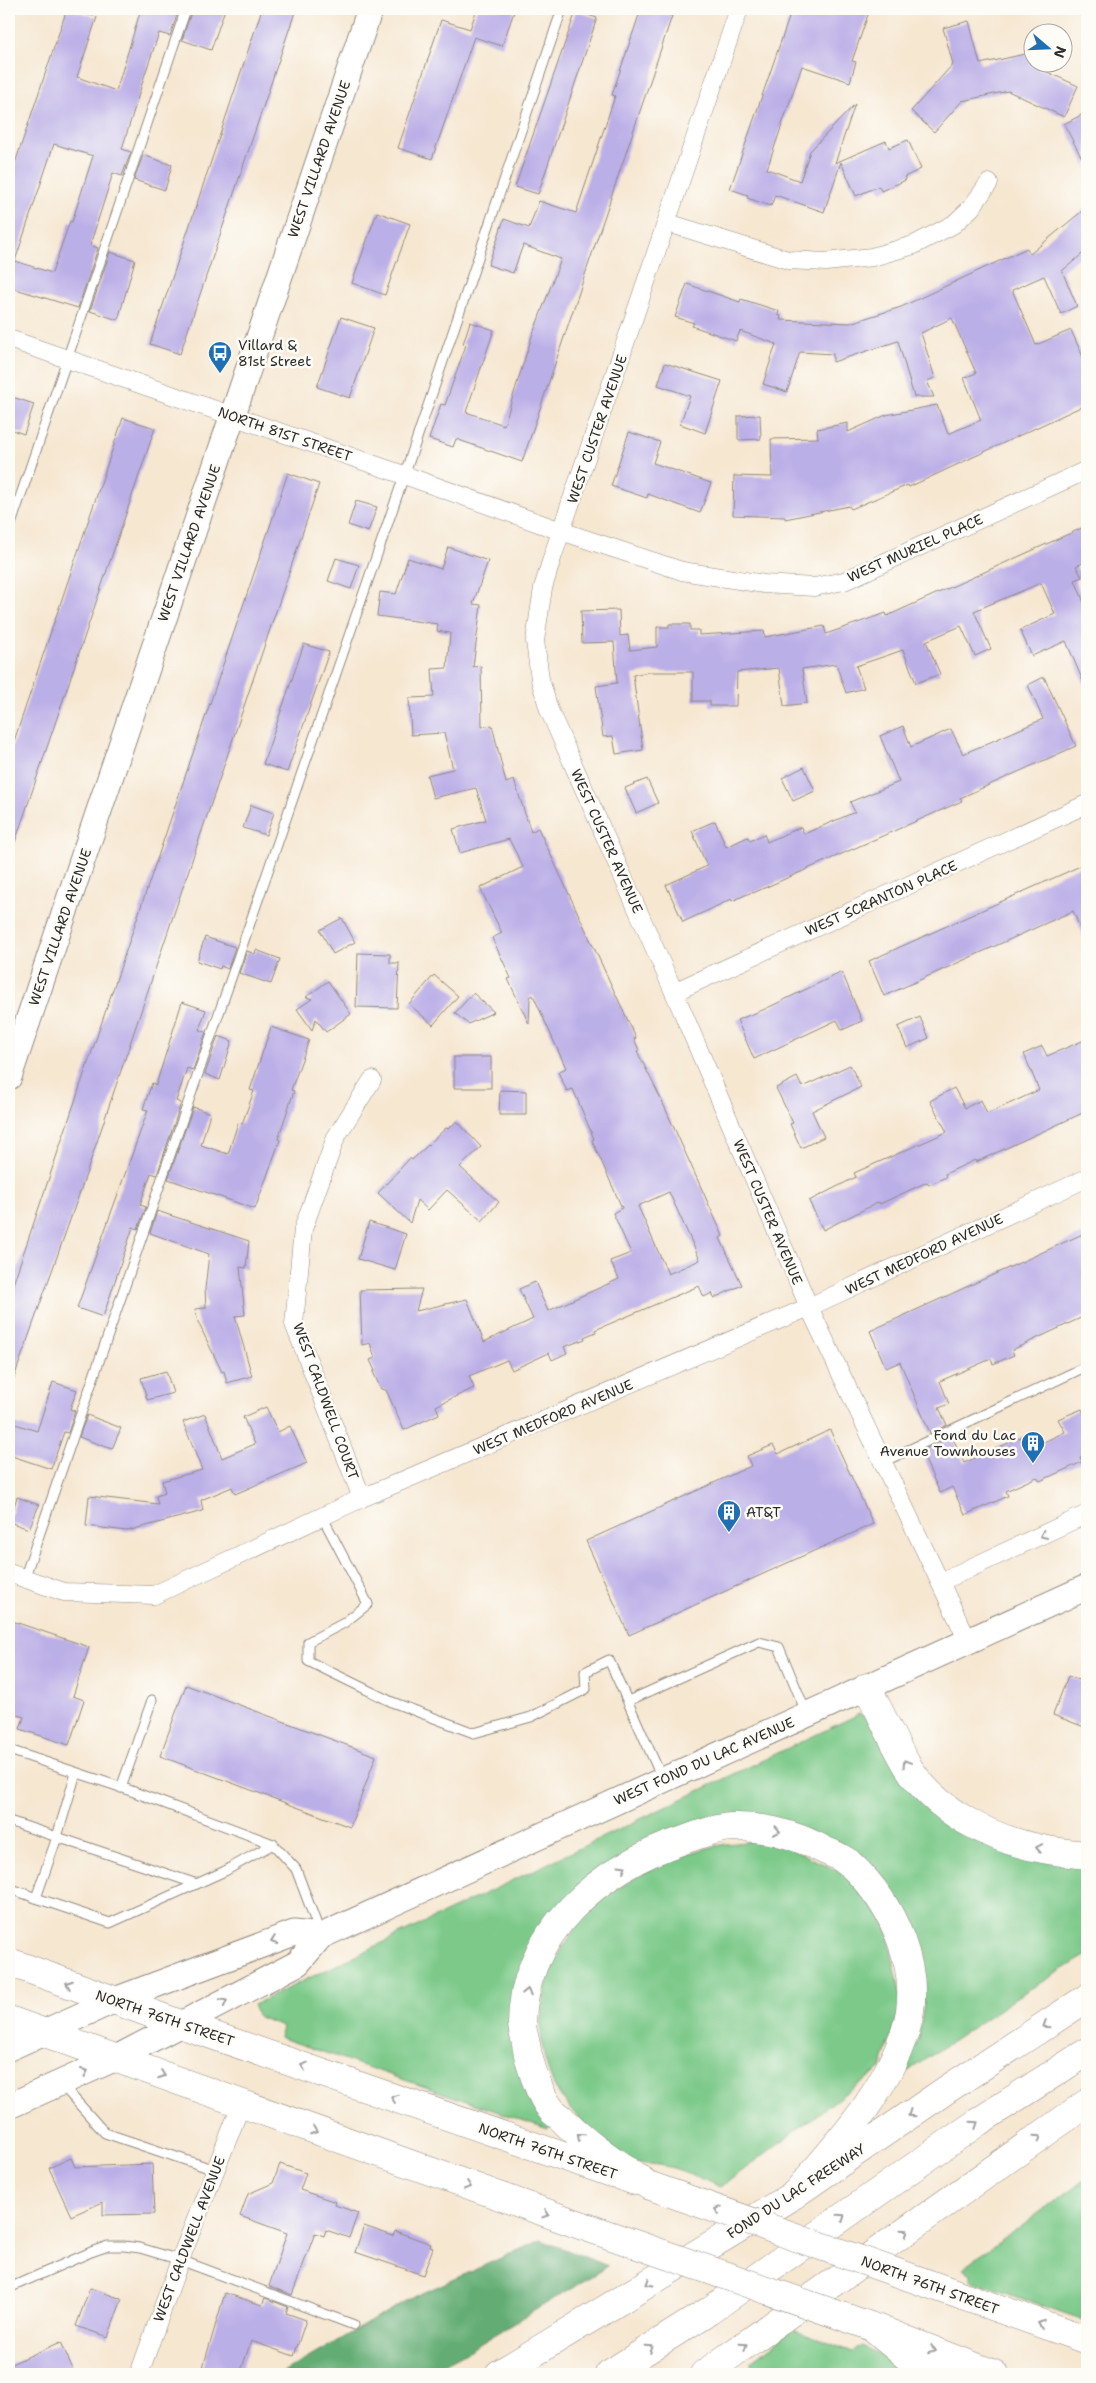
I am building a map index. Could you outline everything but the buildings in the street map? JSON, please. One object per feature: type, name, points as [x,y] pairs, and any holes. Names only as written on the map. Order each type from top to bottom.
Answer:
[{"type":"main road","points":[[867,1687],[907,1766],[941,1804],[970,1822],[1015,1842],[1039,1849],[1087,1855]]},
{"type":"main road","points":[[648,2185],[580,2138],[550,2109],[530,2066],[522,2026],[526,1992],[536,1960],[554,1929],[577,1900],[621,1868],[661,1848],[698,1835],[730,1827],[767,1829],[776,1830],[810,1842],[847,1862],[876,1892],[893,1921],[906,1952],[911,1991],[906,2029],[890,2071],[866,2109],[795,2194]]},
{"type":"main road","name":"NORTH 76TH STREET","points":[[9,1962],[180,2024],[648,2185],[1087,2340]]},
{"type":"main road","name":"FOND DU LAC FREEWAY","points":[[500,2374],[795,2194],[946,2090],[1087,1998]]},
{"type":"main road","points":[[9,2020],[241,2105],[870,2326],[994,2374]]},
{"type":"main road","points":[[609,2374],[709,2310],[978,2122],[1087,2052]]},
{"type":"main road","points":[[704,2374],[1087,2103]]},
{"type":"main road","points":[[870,2326],[928,2374]]},
{"type":"street","name":"WEST VILLARD AVENUE","points":[[9,1077],[370,9]]},
{"type":"street","name":"WEST CUSTER AVENUE","points":[[740,9],[543,588],[535,641],[540,679],[562,741],[674,992],[809,1307],[968,1641]]},
{"type":"street","points":[[668,223],[788,260],[826,262],[872,257],[914,245],[954,224],[971,208],[989,183]]},
{"type":"street","name":"NORTH 81ST STREET","points":[[9,339],[561,531]]},
{"type":"street","name":"WEST MURIEL PLACE","points":[[561,531],[682,571],[764,584],[814,586],[844,581],[1087,470]]},
{"type":"street","name":"WEST SCRANTON PLACE","points":[[674,992],[1087,804]]},
{"type":"street","name":"WEST CALDWELL COURT","points":[[362,1498],[294,1324],[303,1229],[336,1137],[372,1080]]},
{"type":"street","name":"WEST MEDFORD AVENUE","points":[[16,1576],[64,1592],[154,1594],[362,1498],[809,1307],[1087,1178]]},
{"type":"street","points":[[940,1582],[1087,1514]]},
{"type":"street","name":"WEST FOND DU LAC AVENUE","points":[[9,2106],[116,2058],[298,1964],[322,1936],[1087,1587]]},
{"type":"street","points":[[9,2048],[115,2000],[294,1933],[322,1936]]},
{"type":"street","name":"WEST CALDWELL AVENUE","points":[[139,2374],[180,2260],[241,2105]]},
{"type":"lane","points":[[9,530],[186,9]]},
{"type":"lane","points":[[16,1576],[404,475],[562,9]]},
{"type":"lane","points":[[883,1462],[1087,1366]]},
{"type":"lane","points":[[322,1516],[368,1604],[344,1623],[308,1642],[308,1661],[392,1702],[474,1733],[531,1716],[586,1689],[586,1672],[609,1660],[663,1780]]},
{"type":"lane","points":[[628,1702],[758,1642],[779,1648],[807,1715]]},
{"type":"lane","points":[[121,1788],[152,1700]]},
{"type":"lane","points":[[9,1750],[121,1788],[273,1844],[296,1869],[322,1936]]},
{"type":"lane","points":[[36,1898],[76,1773]]},
{"type":"lane","points":[[9,1820],[197,1884]]},
{"type":"lane","points":[[9,1888],[110,1923],[225,1871],[273,1844]]},
{"type":"lane","points":[[60,2083],[105,2133],[215,2170]]},
{"type":"lane","points":[[9,2288],[108,2246],[140,2248],[180,2260],[354,2325]]},
{"type":"green space","points":[[859,1714],[869,1717],[916,1793],[1087,1865],[1087,1955],[1025,1992],[908,2071],[905,2069],[918,2039],[924,2004],[922,1966],[913,1930],[881,1877],[842,1845],[784,1822],[631,1855],[525,1973],[549,2124],[548,2129],[279,2037],[283,2026],[258,2017],[253,2005]]},
{"type":"green space","points":[[753,1841],[782,1844],[846,1875],[886,1924],[902,2002],[881,2069],[848,2091],[721,2187],[672,2168],[642,2164],[628,2159],[608,2145],[587,2126],[567,2105],[554,2085],[542,2046],[542,2007],[545,1988],[560,1952],[584,1915],[599,1902],[630,1881],[664,1863],[699,1850]]},
{"type":"green space","points":[[1087,2178],[1087,2321],[971,2281],[971,2274],[963,2268]]},
{"type":"green space","points":[[541,2240],[608,2266],[463,2354],[425,2374],[281,2374],[407,2300]]},
{"type":"green space","points":[[793,2330],[853,2352],[862,2346],[902,2365],[912,2374],[750,2374],[753,2371],[752,2360]]},
{"type":"place","name":"Villard & 81st Street","points":[[220,374]]},
{"type":"place","name":"Fond du Lac Avenue Townhouses","points":[[1033,1464]]},
{"type":"place","name":"AT&T","points":[[729,1533]]}]
